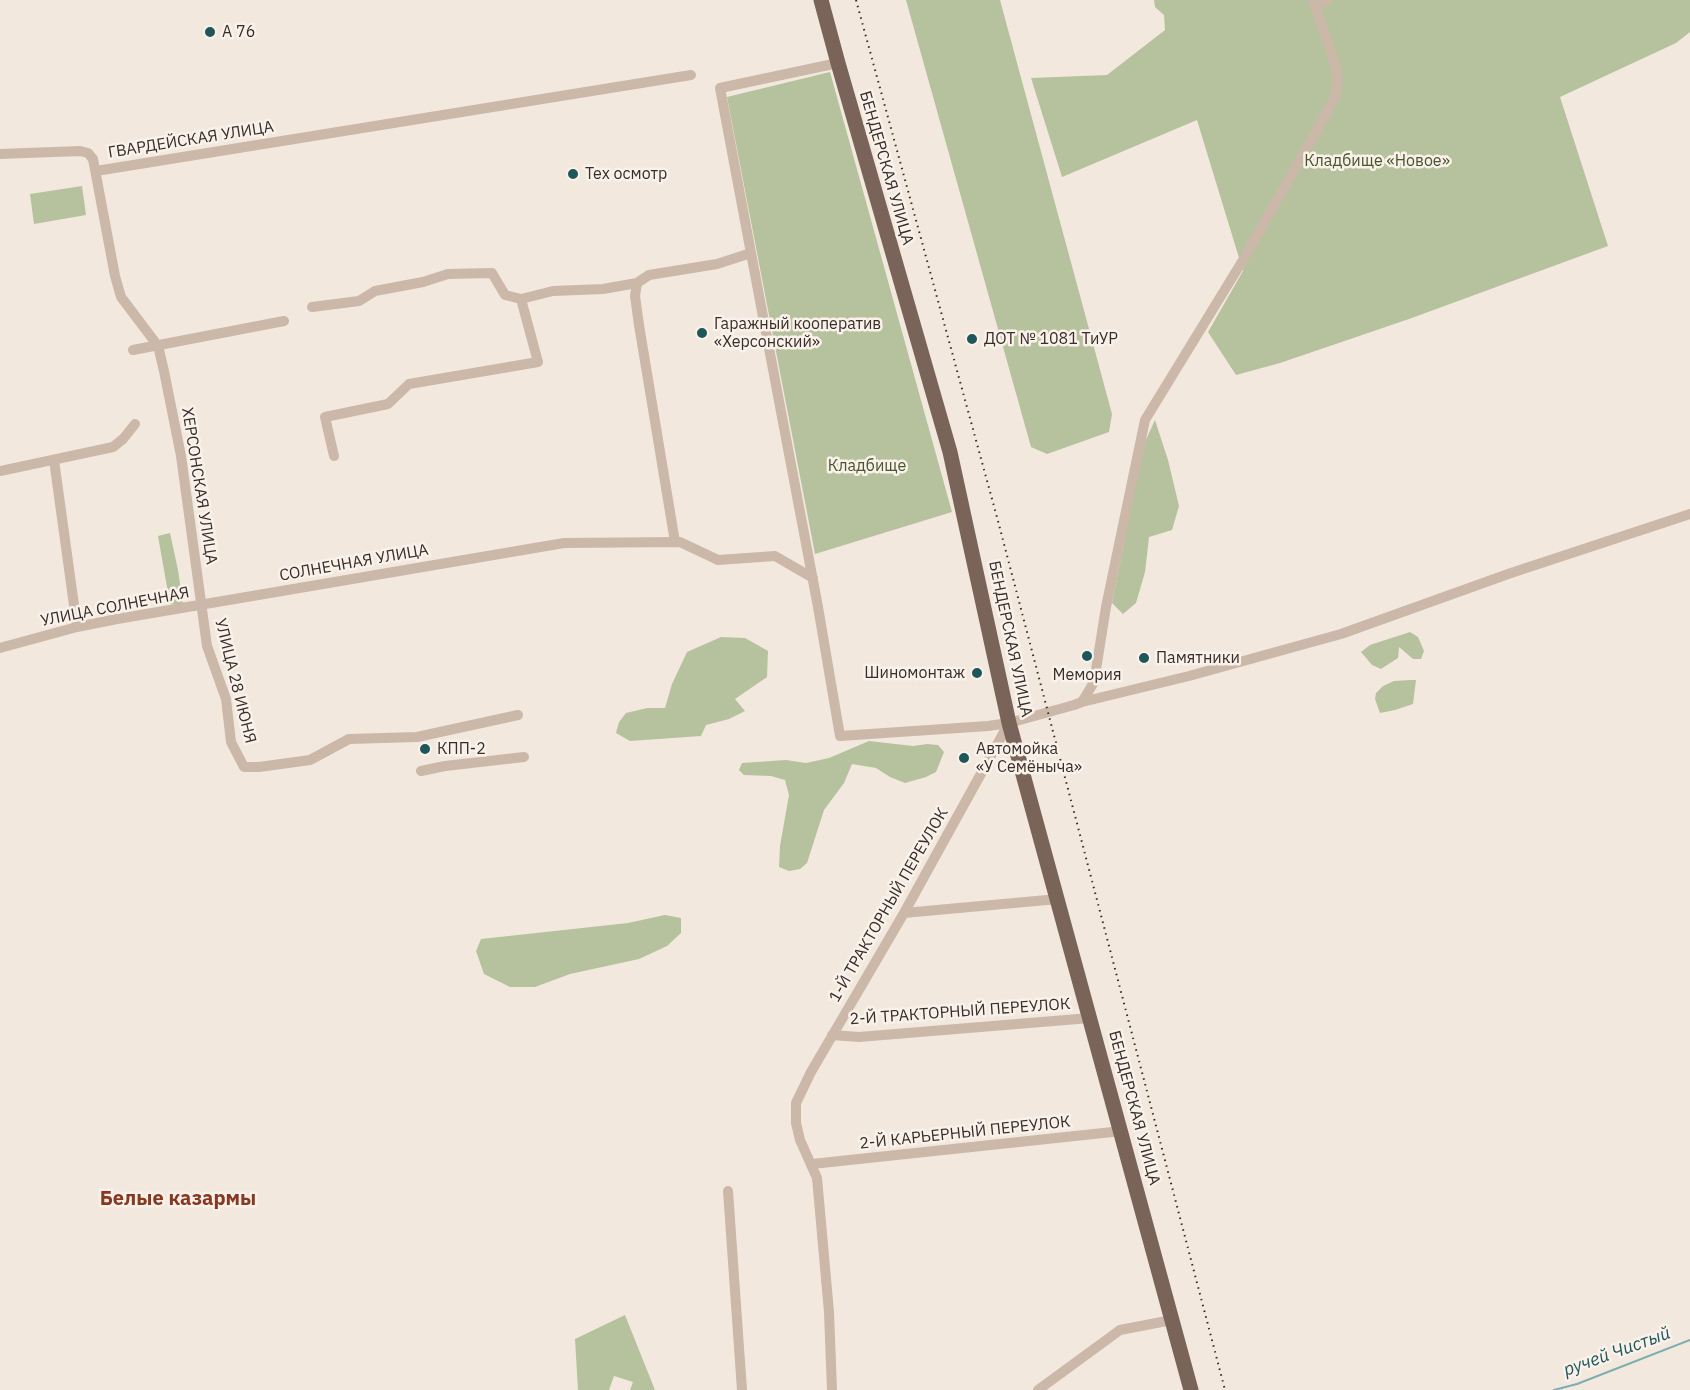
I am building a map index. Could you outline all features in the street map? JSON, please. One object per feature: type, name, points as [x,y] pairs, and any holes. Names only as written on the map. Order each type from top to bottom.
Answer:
[{"type":"main road","name":"БЕНДЕРСКАЯ УЛИЦА","points":[[821,0],[950,452],[1009,723],[1191,1390]]},
{"type":"street","points":[[816,0],[826,17]]},
{"type":"street","points":[[1082,702],[1094,682],[1106,607],[1145,420],[1264,223],[1335,98],[1338,80],[1336,68],[1314,2],[1328,0]]},
{"type":"street","points":[[838,63],[720,88],[813,578],[840,736],[1009,723],[1082,702],[1189,676],[1341,634],[1511,573],[1690,513]]},
{"type":"street","name":"ГВАРДЕЙСКАЯ УЛИЦА","points":[[0,154],[80,151],[88,153],[93,159],[96,171],[691,75]]},
{"type":"street","points":[[96,171],[121,297],[158,346]]},
{"type":"street","points":[[312,307],[359,301],[375,291],[423,282],[448,274],[492,273],[505,295],[521,299],[553,291],[603,289],[637,283],[649,275],[717,264],[751,253]]},
{"type":"street","points":[[637,283],[635,296],[675,542],[680,542],[718,560],[776,556],[813,578]]},
{"type":"street","points":[[334,456],[325,417],[388,404],[409,384],[538,362],[521,299]]},
{"type":"street","points":[[133,350],[284,321]]},
{"type":"street","name":"ХЕРСОНСКАЯ УЛИЦА","points":[[158,346],[181,456],[202,605]]},
{"type":"street","points":[[0,471],[113,447],[135,424]]},
{"type":"street","points":[[54,460],[77,627]]},
{"type":"street","name":"СОЛНЕЧНАЯ УЛИЦА","points":[[202,605],[564,543],[675,542]]},
{"type":"street","name":"УЛИЦА СОЛНЕЧНАЯ","points":[[0,648],[77,627],[202,605]]},
{"type":"street","name":"УЛИЦА 28 ИЮНЯ","points":[[202,605],[207,646],[226,699],[231,742],[244,767],[310,760],[349,739],[417,737],[518,715]]},
{"type":"street","name":"1-Й ТРАКТОРНЫЙ ПЕРЕУЛОК","points":[[812,1164],[800,1140],[796,1123],[796,1103],[810,1072],[904,913],[1009,723]]},
{"type":"street","points":[[421,771],[524,757]]},
{"type":"street","points":[[904,913],[1058,899]]},
{"type":"street","name":"2-Й ТРАКТОРНЫЙ ПЕРЕУЛОК","points":[[832,1035],[859,1037],[1090,1018]]},
{"type":"street","name":"2-Й КАРЬЕРНЫЙ ПЕРЕУЛОК","points":[[812,1164],[1122,1131]]},
{"type":"street","points":[[812,1164],[817,1178],[829,1312],[832,1390]]},
{"type":"street","points":[[728,1191],[742,1390]]},
{"type":"street","points":[[1038,1390],[1120,1330],[1172,1320]]},
{"type":"green space","points":[[906,0],[1000,0],[1112,414],[1109,432],[1047,454],[1031,447]]},
{"type":"green space","name":"Кладбище «Новое»","points":[[1154,0],[1690,0],[1690,32],[1676,43],[1560,97],[1608,246],[1409,319],[1280,363],[1236,375],[1208,332],[1243,271],[1197,120],[1062,177],[1031,78],[1107,75],[1165,30],[1164,15],[1155,7]]},
{"type":"green space","name":"Кладбище","points":[[830,72],[952,512],[815,554],[727,97]]},
{"type":"green space","points":[[82,186],[86,215],[34,224],[30,194]]},
{"type":"green space","points":[[1155,420],[1179,506],[1172,530],[1149,537],[1145,572],[1136,603],[1123,614],[1112,603],[1144,444]]},
{"type":"green space","points":[[170,533],[183,604],[170,604],[158,536]]},
{"type":"green space","points":[[1410,632],[1418,637],[1424,651],[1421,659],[1413,659],[1399,647],[1398,658],[1381,669],[1372,665],[1361,652],[1370,645]]},
{"type":"green space","points":[[721,637],[745,638],[768,651],[767,677],[735,699],[745,711],[729,719],[706,725],[701,736],[630,741],[616,733],[619,722],[626,713],[647,708],[665,708],[672,684],[687,652]]},
{"type":"green space","points":[[1416,680],[1413,704],[1380,713],[1375,699],[1376,693],[1383,686],[1394,681]]},
{"type":"green space","points":[[869,741],[913,746],[938,745],[944,752],[936,772],[905,783],[876,768],[852,764],[844,783],[824,810],[807,863],[800,869],[789,871],[779,867],[780,846],[789,795],[785,780],[771,776],[744,775],[739,770],[742,763],[786,760],[806,763],[829,758]]},
{"type":"green space","points":[[665,915],[681,918],[681,933],[667,946],[639,959],[570,974],[535,987],[510,987],[484,974],[476,951],[481,939],[628,923]]},
{"type":"green space","points":[[625,1315],[655,1390],[630,1390],[633,1382],[614,1376],[609,1390],[578,1390],[575,1339]]},
{"type":"waterway","name":"ручей Чистый","points":[[1554,1390],[1577,1384],[1690,1340]]},
{"type":"railway","points":[[856,0],[998,521],[1225,1390]]},
{"type":"place","name":"А 76","points":[[210,32]]},
{"type":"place","name":"Тех осмотр","points":[[573,174]]},
{"type":"place","name":"Гаражный кооператив «Херсонский»","points":[[702,333]]},
{"type":"place","name":"ДОТ № 1081 ТиУР","points":[[972,339]]},
{"type":"place","name":"Мемория","points":[[1087,656]]},
{"type":"place","name":"Памятники","points":[[1144,658]]},
{"type":"place","name":"Шиномонтаж","points":[[977,673]]},
{"type":"place","name":"КПП-2","points":[[425,749]]},
{"type":"place","name":"Автомойка «У Семёныча»","points":[[964,758]]},
{"type":"district","name":"Белые казармы","points":[[178,1199]]}]
